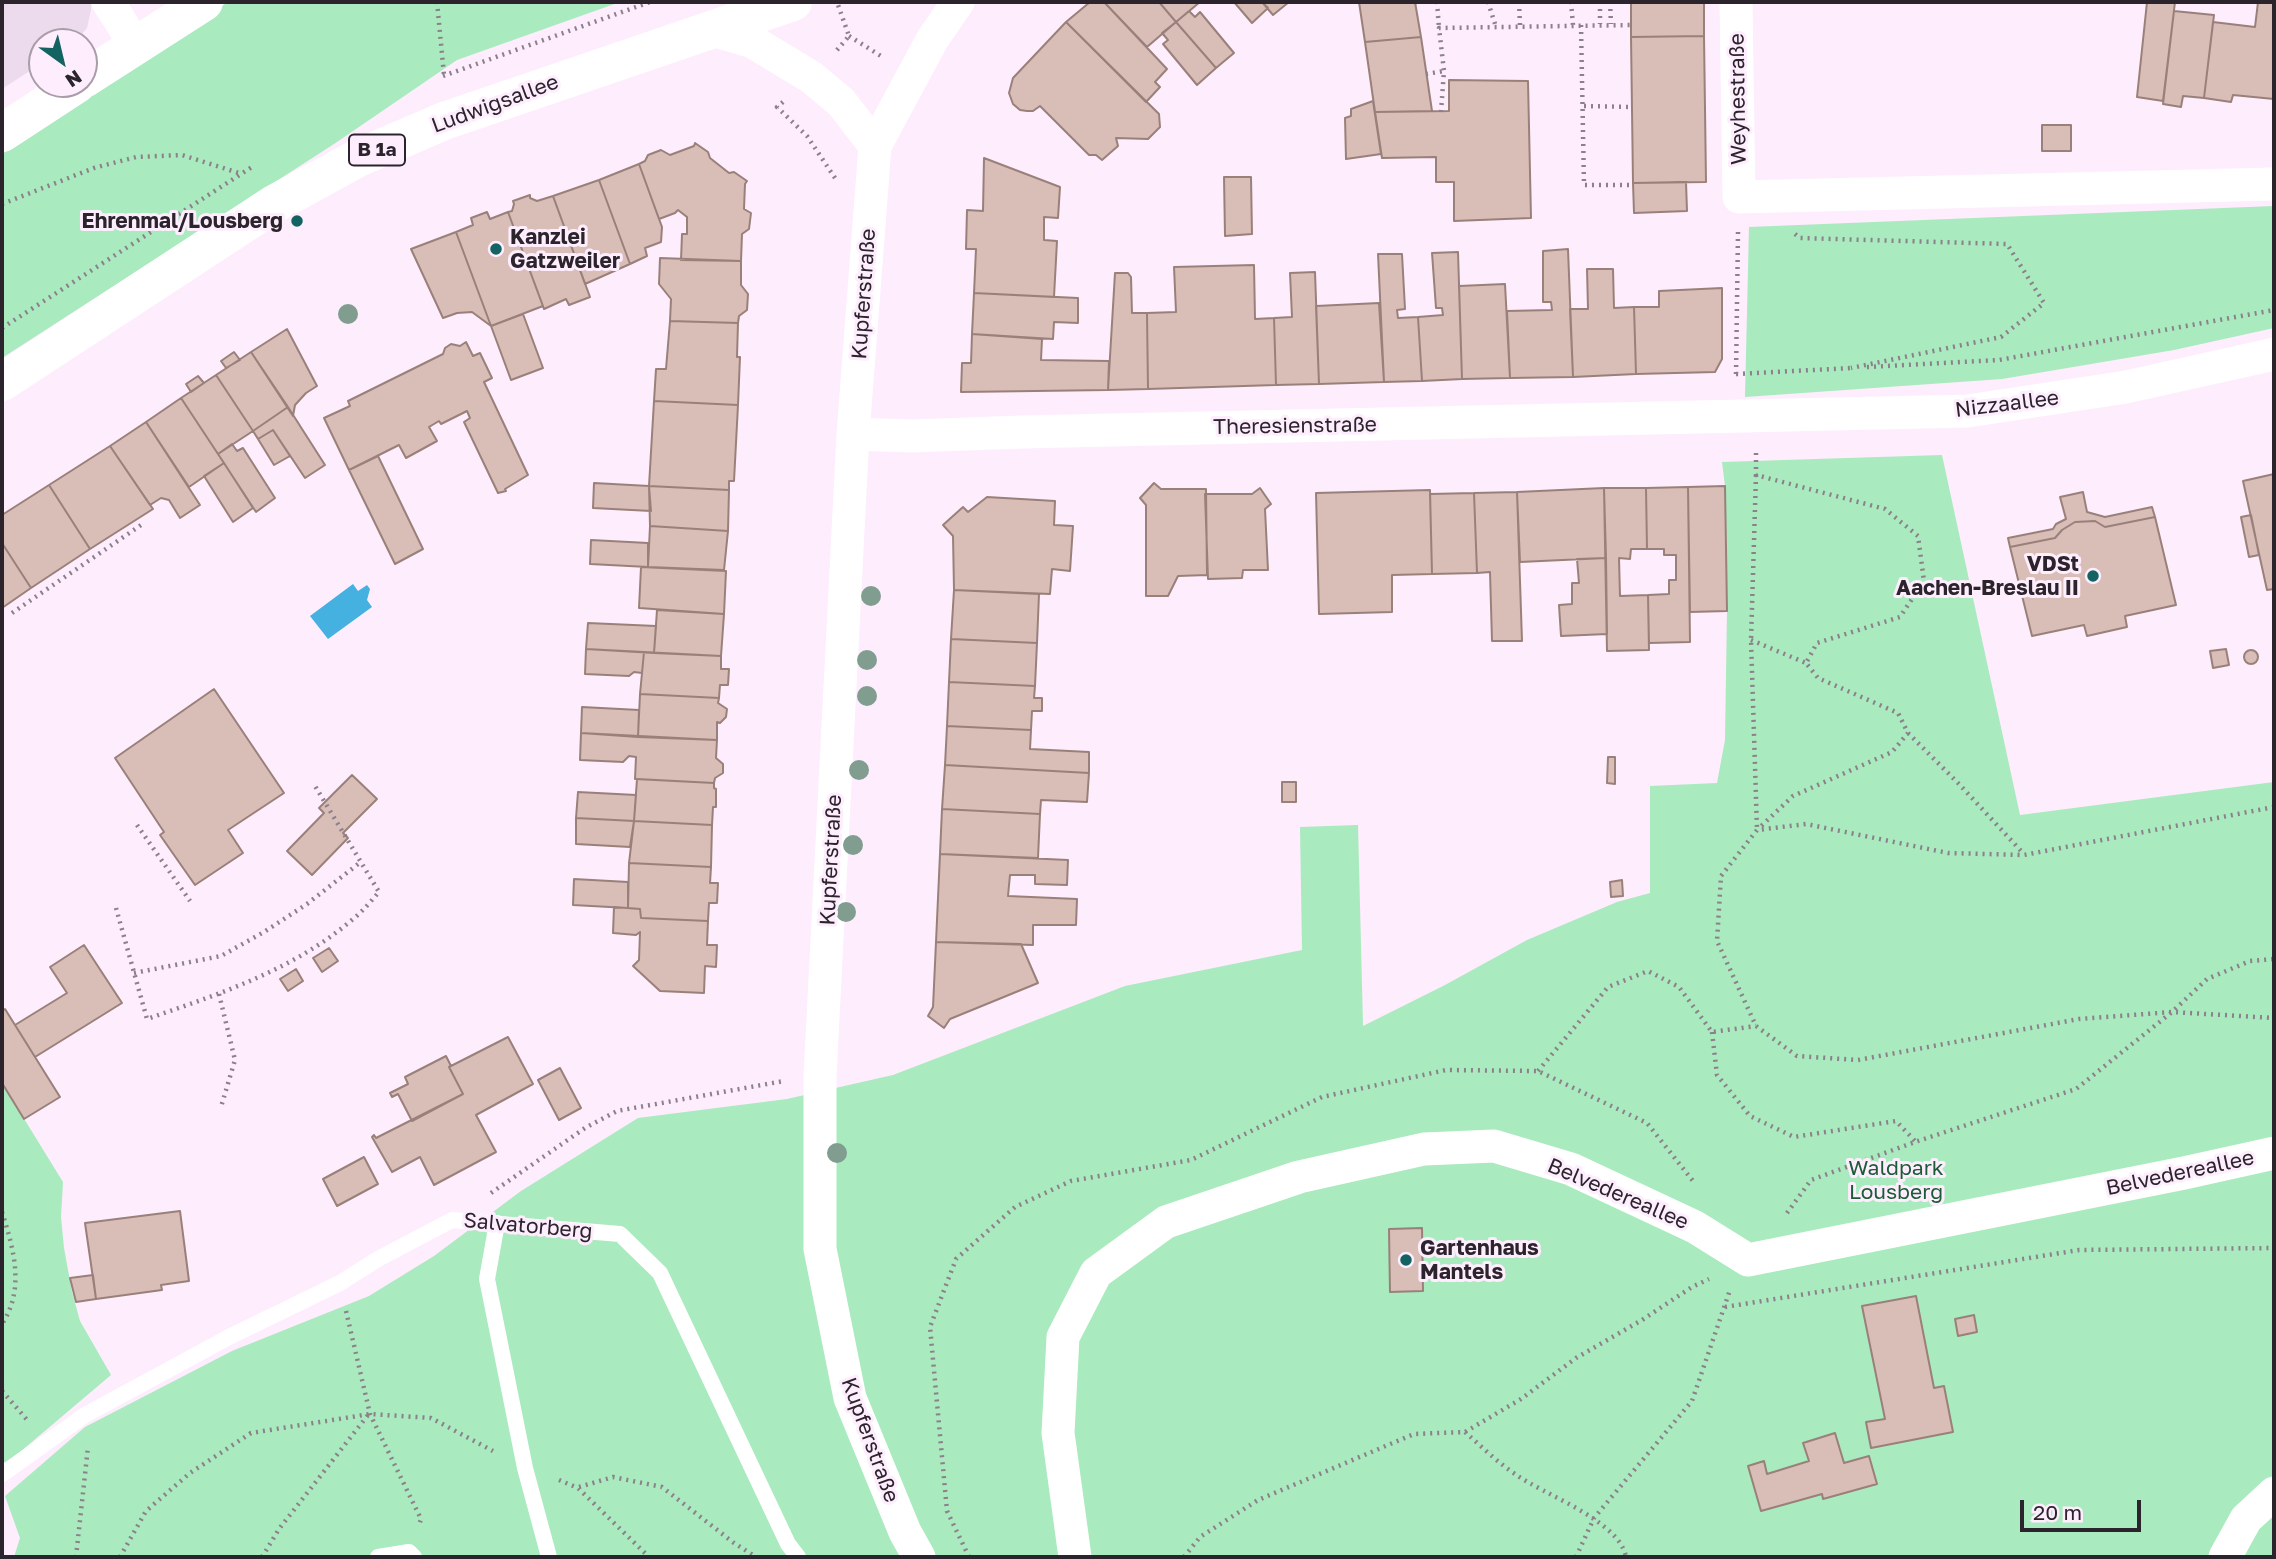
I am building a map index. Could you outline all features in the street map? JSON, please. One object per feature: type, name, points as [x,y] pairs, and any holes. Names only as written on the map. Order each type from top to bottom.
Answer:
[{"type":"main road","points":[[98,70],[204,2]]},
{"type":"main road","name":"Ludwigsallee","points":[[2,382],[274,204],[358,158],[444,121],[793,2]]},
{"type":"main road","points":[[2,133],[56,98]]},
{"type":"street","points":[[108,2],[136,46]]},
{"type":"street","name":"Kupferstraße","points":[[919,1557],[905,1532],[850,1398],[820,1249],[820,1076],[853,434],[875,146],[932,40],[958,2]]},
{"type":"street","name":"Weyhestraße","points":[[1736,2],[1740,197],[2274,184]]},
{"type":"street","points":[[709,29],[753,42],[811,77],[841,102],[875,146]]},
{"type":"street","name":"Nizzaallee","points":[[1746,417],[1968,411],[2126,387],[2274,354]]},
{"type":"street","name":"Theresienstraße","points":[[853,434],[911,436],[1746,417]]},
{"type":"street","name":"Belvedereallee","points":[[1074,1557],[1058,1433],[1063,1338],[1096,1273],[1166,1222],[1299,1177],[1424,1149],[1494,1146],[1571,1169],[1695,1227],[1748,1260],[2274,1153]]},
{"type":"street","points":[[2225,1557],[2246,1519],[2274,1493]]},
{"type":"lane","name":"Salvatorberg","points":[[4,1473],[86,1415],[229,1337],[340,1283],[378,1259],[452,1220],[620,1234],[660,1273],[788,1544],[798,1557]]},
{"type":"lane","points":[[497,1223],[487,1279],[513,1397],[525,1468],[549,1557]]},
{"type":"lane","points":[[378,1557],[409,1552],[414,1557]]},
{"type":"path","points":[[437,2],[444,75]]},
{"type":"path","points":[[1437,2],[1444,71],[1441,112]]},
{"type":"path","points":[[1488,2],[1496,27]]},
{"type":"path","points":[[1519,2],[1520,26]]},
{"type":"path","points":[[1571,2],[1573,25]]},
{"type":"path","points":[[1600,2],[1600,24]]},
{"type":"path","points":[[1611,2],[1611,24]]},
{"type":"path","points":[[1581,25],[1584,185],[1629,185]]},
{"type":"path","points":[[1439,28],[1631,25]]},
{"type":"path","points":[[1426,74],[1444,71]]},
{"type":"path","points":[[1583,106],[1632,107]]},
{"type":"path","points":[[2,204],[94,168],[136,157],[182,155],[239,173]]},
{"type":"path","points":[[1790,231],[1800,238],[2007,244],[2043,303],[2001,338],[1851,368]]},
{"type":"path","points":[[1735,362],[1737,247]]},
{"type":"path","points":[[1736,374],[1999,360],[2274,310]]},
{"type":"path","points":[[1746,417],[1756,475],[1751,640],[1757,830]]},
{"type":"path","points":[[1756,475],[1885,509],[1918,536],[1924,580],[1900,617],[1817,643],[1806,663]]},
{"type":"path","points":[[12,613],[144,523]]},
{"type":"path","points":[[1751,640],[1806,663],[1818,678],[1898,713],[1908,733],[2024,855]]},
{"type":"path","points":[[1908,733],[1892,752],[1793,796],[1757,830],[1721,876],[1717,941],[1756,1026],[1797,1056],[1858,1060],[2079,1019],[2172,1012],[2274,1018]]},
{"type":"path","points":[[116,908],[147,1018],[219,994],[283,966],[320,944],[354,918],[379,892],[315,786]]},
{"type":"path","points":[[1757,830],[1806,824],[1948,853],[2024,855],[2274,807]]},
{"type":"path","points":[[137,825],[190,901]]},
{"type":"path","points":[[134,973],[221,956],[307,904],[362,861]]},
{"type":"path","points":[[1783,1218],[1811,1180],[1915,1142],[2076,1089],[2172,1012],[2207,979],[2250,961],[2274,958]]},
{"type":"path","points":[[1538,1071],[1608,986],[1648,971],[1679,987],[1712,1032],[1717,1075],[1750,1116],[1794,1137],[1896,1121],[1915,1142]]},
{"type":"path","points":[[219,994],[235,1060],[220,1107]]},
{"type":"path","points":[[1712,1032],[1756,1026]]},
{"type":"path","points":[[452,1220],[585,1128],[617,1111],[820,1076]]},
{"type":"path","points":[[2,1212],[17,1274],[14,1298],[2,1324]]},
{"type":"path","points":[[1576,1557],[1594,1518],[1692,1401],[1725,1307],[2079,1250],[2274,1248]]},
{"type":"path","points":[[1184,1557],[1200,1536],[1258,1500],[1414,1434],[1465,1432],[1521,1399],[1576,1358],[1692,1287],[1748,1260]]},
{"type":"path","points":[[340,1283],[370,1414],[421,1519]]},
{"type":"path","points":[[2,1391],[47,1443]]},
{"type":"path","points":[[262,1557],[279,1529],[370,1414]]},
{"type":"path","points":[[120,1557],[146,1511],[190,1474],[251,1433],[370,1414],[431,1418],[525,1468],[578,1488],[649,1557]]},
{"type":"path","points":[[76,1557],[89,1439],[86,1415]]},
{"type":"path","points":[[1465,1432],[1515,1475],[1594,1518],[1624,1547],[1626,1557]]},
{"type":"path","points":[[578,1488],[613,1478],[662,1487],[756,1557]]},
{"type":"shaded area","points":[[2,2],[91,2],[87,28],[28,28],[28,72],[2,89]]},
{"type":"green space","points":[[228,2],[620,2],[457,60],[334,144],[2,358],[2,154],[85,98],[98,98],[98,89]]},
{"type":"green space","points":[[2274,206],[2274,328],[2174,350],[2002,379],[1745,397],[1749,227]]},
{"type":"green space","name":"Waldpark Lousberg","points":[[1942,455],[2020,815],[2274,782],[2274,1557],[14,1557],[20,1538],[5,1496],[85,1427],[232,1351],[369,1296],[434,1256],[521,1191],[638,1118],[787,1099],[893,1075],[1125,986],[1302,950],[1300,827],[1358,825],[1363,1026],[1527,940],[1617,902],[1650,893],[1650,786],[1717,783],[1725,740],[1727,611],[1725,486],[1722,462]]},
{"type":"green space","points":[[2,1083],[63,1182],[61,1217],[72,1292],[80,1321],[111,1375],[7,1463],[2,1462]]},
{"type":"water","points":[[353,584],[358,591],[367,585],[370,589],[367,600],[372,607],[328,639],[310,616]]},
{"type":"building","points":[[1090,2],[1104,2],[1167,69],[1155,82],[1160,87],[1146,102],[1066,22]]},
{"type":"building","points":[[1104,2],[1159,2],[1176,22],[1147,47]]},
{"type":"building","points":[[1159,2],[1200,2],[1176,22]]},
{"type":"building","points":[[1234,2],[1262,2],[1268,8],[1252,23]]},
{"type":"building","points":[[1262,2],[1289,2],[1273,15]]},
{"type":"building","points":[[1359,2],[1415,2],[1421,37],[1365,42]]},
{"type":"building","points":[[1631,2],[1704,2],[1704,36],[1631,37]]},
{"type":"building","points":[[2147,2],[2175,2],[2163,101],[2137,97]]},
{"type":"building","points":[[2258,2],[2274,2],[2274,99],[2233,95],[2231,102],[2204,98],[2213,22],[2255,27]]},
{"type":"building","points":[[1189,11],[1195,17],[1200,12],[1234,53],[1216,68],[1176,22]]},
{"type":"building","points":[[2174,11],[2214,15],[2204,98],[2183,96],[2181,107],[2163,104]]},
{"type":"building","points":[[1066,22],[1159,114],[1160,127],[1148,139],[1116,138],[1118,146],[1102,160],[1096,155],[1089,155],[1040,106],[1033,111],[1027,111],[1020,110],[1013,104],[1009,93],[1013,78]]},
{"type":"building","points":[[1176,22],[1216,68],[1197,85],[1163,44],[1168,40],[1162,33]]},
{"type":"building","points":[[1704,36],[1706,182],[1633,183],[1631,37]]},
{"type":"building","points":[[1421,37],[1432,111],[1375,112],[1365,42]]},
{"type":"building","points":[[1449,80],[1528,81],[1531,218],[1454,221],[1454,182],[1436,182],[1436,157],[1382,158],[1375,112],[1449,111]]},
{"type":"building","points":[[1373,101],[1381,154],[1346,159],[1345,118],[1351,116],[1351,109]]},
{"type":"building","points":[[2042,125],[2071,125],[2071,151],[2042,151]]},
{"type":"building","points":[[695,143],[729,173],[734,172],[747,181],[744,209],[751,213],[749,229],[742,234],[741,261],[681,260],[682,234],[687,234],[687,217],[678,210],[659,219],[639,164],[645,161],[648,155],[661,150],[670,155],[694,146]]},
{"type":"building","points":[[984,158],[1060,187],[1058,218],[1044,217],[1044,240],[1057,241],[1054,297],[974,293],[976,249],[966,249],[967,210],[983,211]]},
{"type":"building","points":[[639,164],[662,227],[661,242],[645,248],[647,256],[630,264],[599,180]]},
{"type":"building","points":[[1224,177],[1251,177],[1252,234],[1225,236]]},
{"type":"building","points":[[599,180],[630,264],[585,284],[553,196]]},
{"type":"building","points":[[1686,182],[1687,211],[1634,213],[1633,183]]},
{"type":"building","points":[[530,195],[530,198],[537,201],[553,196],[590,297],[569,305],[566,299],[544,309],[508,212],[512,211],[513,201]]},
{"type":"building","points":[[487,212],[490,219],[508,212],[543,306],[491,326],[456,232],[473,225],[471,218]]},
{"type":"building","points":[[456,232],[491,326],[472,312],[443,318],[411,249]]},
{"type":"building","points":[[1568,249],[1573,377],[1510,378],[1507,311],[1552,310],[1551,302],[1543,302],[1543,251]]},
{"type":"building","points":[[1458,252],[1462,379],[1422,381],[1418,317],[1443,315],[1442,308],[1436,308],[1432,253]]},
{"type":"building","points":[[1378,254],[1402,254],[1405,309],[1397,310],[1398,318],[1418,317],[1422,381],[1384,382]]},
{"type":"building","points":[[660,258],[741,261],[741,285],[748,294],[747,310],[739,316],[738,323],[670,321],[671,299],[659,284]]},
{"type":"building","points":[[1254,265],[1255,319],[1274,318],[1276,385],[1148,389],[1147,313],[1176,312],[1174,267]]},
{"type":"building","points":[[1587,269],[1613,269],[1614,308],[1634,307],[1636,374],[1573,377],[1570,309],[1588,309]]},
{"type":"building","points":[[1315,272],[1319,384],[1276,385],[1274,318],[1292,317],[1290,273]]},
{"type":"building","points":[[1115,273],[1128,273],[1131,277],[1132,313],[1147,313],[1148,389],[1108,390]]},
{"type":"building","points":[[1505,284],[1510,378],[1462,379],[1459,286]]},
{"type":"building","points":[[1722,288],[1722,359],[1715,372],[1636,374],[1634,307],[1659,307],[1659,291]]},
{"type":"building","points":[[974,293],[1078,298],[1078,323],[1054,322],[1053,339],[972,334]]},
{"type":"building","points":[[1379,303],[1384,382],[1319,384],[1316,306]]},
{"type":"building","points":[[523,314],[543,368],[511,380],[491,326]]},
{"type":"building","points":[[670,321],[738,323],[738,405],[654,401],[656,369],[666,369]]},
{"type":"building","points":[[287,329],[317,386],[295,405],[293,416],[251,352]]},
{"type":"building","points":[[972,334],[1042,339],[1041,360],[1109,361],[1108,390],[961,392],[962,363],[971,363]]},
{"type":"building","points":[[466,342],[473,356],[480,353],[492,378],[484,382],[528,475],[505,489],[506,491],[498,493],[464,422],[470,418],[467,411],[429,427],[437,441],[406,458],[399,445],[349,470],[324,418],[350,406],[348,401],[443,354],[445,348],[451,344],[460,346]]},
{"type":"building","points":[[234,352],[240,360],[226,368],[221,361]]},
{"type":"building","points":[[251,352],[288,407],[253,431],[216,375]]},
{"type":"building","points":[[216,375],[253,431],[218,454],[181,398]]},
{"type":"building","points":[[198,376],[204,383],[191,392],[186,384]]},
{"type":"building","points":[[181,398],[224,463],[189,487],[146,422]]},
{"type":"building","points":[[654,401],[738,405],[734,481],[729,481],[729,490],[649,486]]},
{"type":"building","points":[[288,407],[325,465],[305,478],[273,430],[258,439],[253,431]]},
{"type":"building","points":[[146,422],[200,505],[180,518],[169,500],[161,498],[150,505],[110,446]]},
{"type":"building","points":[[273,430],[290,456],[274,465],[258,439]]},
{"type":"building","points":[[232,444],[237,451],[243,448],[275,498],[256,512],[218,454]]},
{"type":"building","points":[[110,446],[153,509],[90,549],[49,485]]},
{"type":"building","points":[[378,456],[423,549],[395,564],[349,470]]},
{"type":"building","points":[[224,463],[253,508],[233,522],[204,476]]},
{"type":"building","points":[[2274,474],[2274,589],[2267,590],[2243,481]]},
{"type":"building","points":[[594,483],[649,486],[651,511],[593,508]]},
{"type":"building","points":[[1154,483],[1161,489],[1206,489],[1207,575],[1178,576],[1168,596],[1146,596],[1146,505],[1140,498]]},
{"type":"building","points":[[49,485],[90,549],[31,588],[2,543],[2,515]]},
{"type":"building","points":[[649,486],[729,490],[728,531],[650,526]]},
{"type":"building","points":[[1725,486],[1727,611],[1690,612],[1688,487]]},
{"type":"building","points":[[1688,487],[1690,642],[1649,643],[1648,595],[1669,594],[1669,580],[1676,580],[1676,555],[1664,555],[1664,549],[1647,549],[1646,488]]},
{"type":"building","points":[[1260,488],[1271,504],[1265,509],[1268,570],[1243,570],[1242,578],[1208,579],[1205,494],[1252,494]]},
{"type":"building","points":[[1604,488],[1606,558],[1520,562],[1517,492]]},
{"type":"building","points":[[1604,488],[1646,488],[1647,549],[1631,549],[1630,559],[1619,558],[1620,596],[1648,595],[1649,650],[1607,651]]},
{"type":"building","points":[[1430,490],[1432,574],[1392,575],[1392,612],[1319,614],[1316,493]]},
{"type":"building","points":[[1517,492],[1522,641],[1492,641],[1490,572],[1477,573],[1474,493]]},
{"type":"building","points":[[2083,492],[2087,512],[2105,517],[2152,507],[2155,517],[2105,527],[2095,521],[2075,522],[2055,538],[2010,547],[2008,538],[2053,529],[2056,524],[2066,519],[2060,497]]},
{"type":"building","points":[[1474,493],[1477,573],[1432,574],[1430,494]]},
{"type":"building","points":[[987,497],[1055,501],[1054,525],[1073,526],[1070,571],[1052,569],[1050,594],[954,590],[953,536],[943,525],[963,507],[968,512]]},
{"type":"building","points":[[2251,515],[2259,555],[2249,557],[2241,517]]},
{"type":"building","name":"VDSt Aachen-Breslau II","points":[[2155,517],[2176,605],[2125,616],[2127,627],[2087,636],[2084,625],[2032,636],[2010,547],[2055,538],[2075,522],[2095,521],[2105,527]]},
{"type":"building","points":[[650,526],[728,531],[724,570],[648,567]]},
{"type":"building","points":[[591,540],[648,543],[648,567],[590,564]]},
{"type":"building","points":[[2,543],[31,588],[2,608]]},
{"type":"building","points":[[1606,558],[1607,634],[1561,636],[1559,605],[1572,604],[1572,583],[1579,583],[1577,559]]},
{"type":"building","points":[[641,567],[726,571],[724,614],[639,608]]},
{"type":"building","points":[[954,590],[1039,594],[1037,643],[951,639]]},
{"type":"building","points":[[657,610],[724,614],[721,656],[654,653]]},
{"type":"building","points":[[588,623],[656,626],[654,653],[586,649]]},
{"type":"building","points":[[951,639],[1037,643],[1035,686],[949,682]]},
{"type":"building","points":[[586,649],[644,652],[642,673],[634,672],[629,676],[585,674]]},
{"type":"building","points":[[2226,649],[2229,665],[2213,668],[2210,651]]},
{"type":"building","points":[[2251,650],[2256,652],[2256,662],[2251,664],[2246,662],[2244,657],[2246,652]]},
{"type":"building","points":[[644,652],[721,656],[721,669],[729,669],[728,685],[720,685],[719,698],[640,694]]},
{"type":"building","points":[[949,682],[1035,686],[1034,698],[1042,698],[1042,711],[1032,711],[1031,730],[947,726]]},
{"type":"building","points":[[214,689],[284,793],[228,830],[243,853],[195,885],[160,835],[164,832],[115,758]]},
{"type":"building","points":[[640,694],[719,698],[718,703],[727,709],[726,717],[720,723],[717,722],[717,740],[638,737]]},
{"type":"building","points":[[582,707],[639,710],[638,737],[581,733]]},
{"type":"building","points":[[947,726],[1031,730],[1030,749],[1089,752],[1089,773],[945,765]]},
{"type":"building","points":[[581,733],[717,740],[716,758],[723,764],[723,773],[715,778],[714,783],[635,779],[636,757],[629,756],[623,762],[580,760]]},
{"type":"building","points":[[1608,757],[1615,757],[1615,784],[1607,783]]},
{"type":"building","points":[[945,765],[1089,773],[1087,802],[1041,800],[1040,814],[942,809]]},
{"type":"building","points":[[352,775],[377,799],[343,833],[348,838],[312,875],[287,851],[324,813],[319,808]]},
{"type":"building","points":[[637,779],[714,783],[716,807],[713,807],[712,825],[634,821]]},
{"type":"building","points":[[1282,782],[1296,782],[1296,802],[1282,802]]},
{"type":"building","points":[[578,792],[636,795],[634,821],[576,818]]},
{"type":"building","points":[[942,809],[1040,814],[1038,858],[940,854]]},
{"type":"building","points":[[576,818],[634,821],[630,847],[576,844]]},
{"type":"building","points":[[634,821],[712,825],[711,867],[629,863]]},
{"type":"building","points":[[940,854],[1068,860],[1067,885],[1035,884],[1035,875],[1010,875],[1008,896],[1077,899],[1076,925],[1033,925],[1033,945],[936,942]]},
{"type":"building","points":[[629,863],[711,867],[710,883],[718,883],[717,903],[709,903],[708,921],[641,918],[640,909],[628,908]]},
{"type":"building","points":[[574,879],[628,882],[628,908],[573,905]]},
{"type":"building","points":[[1622,880],[1623,896],[1611,897],[1610,882]]},
{"type":"building","points":[[614,907],[640,909],[641,918],[708,921],[707,945],[717,945],[716,967],[705,966],[704,993],[660,991],[633,966],[639,960],[640,932],[636,935],[613,933]]},
{"type":"building","points":[[936,942],[1021,944],[1038,983],[950,1019],[944,1028],[928,1016],[933,1007]]},
{"type":"building","points":[[84,945],[122,1003],[35,1057],[15,1025],[67,993],[50,967]]},
{"type":"building","points":[[329,948],[338,961],[322,972],[313,958]]},
{"type":"building","points":[[296,969],[303,981],[288,991],[280,979]]},
{"type":"building","points":[[5,1009],[60,1097],[24,1119],[2,1083],[2,1011]]},
{"type":"building","points":[[508,1037],[533,1084],[476,1115],[496,1152],[434,1185],[420,1157],[392,1172],[372,1137],[374,1135],[376,1138],[463,1094],[449,1067]]},
{"type":"building","points":[[446,1056],[463,1094],[412,1121],[398,1094],[392,1097],[390,1093],[408,1084],[405,1077]]},
{"type":"building","points":[[560,1068],[581,1108],[559,1120],[538,1080]]},
{"type":"building","points":[[364,1157],[378,1184],[337,1206],[323,1179]]},
{"type":"building","points":[[180,1211],[189,1281],[161,1285],[162,1290],[96,1299],[85,1223]]},
{"type":"building","name":"Gartenhaus Mantels","points":[[1422,1228],[1423,1291],[1390,1292],[1389,1229]]},
{"type":"building","points":[[93,1275],[96,1299],[76,1302],[70,1278]]},
{"type":"building","points":[[1916,1296],[1934,1388],[1944,1386],[1953,1432],[1871,1448],[1866,1422],[1885,1419],[1862,1306]]},
{"type":"building","points":[[1974,1315],[1977,1332],[1958,1336],[1955,1319]]},
{"type":"building","points":[[1835,1433],[1844,1463],[1869,1456],[1877,1484],[1823,1499],[1822,1494],[1761,1511],[1748,1466],[1764,1461],[1767,1474],[1809,1461],[1803,1443]]},
{"type":"place","name":"Ehrenmal/Lousberg","points":[[297,221]]},
{"type":"place","name":"Kanzlei Gatzweiler","points":[[496,249]]},
{"type":"place","name":"VDSt Aachen-Breslau II","points":[[2093,576]]},
{"type":"place","name":"Gartenhaus Mantels","points":[[1406,1260]]}]
